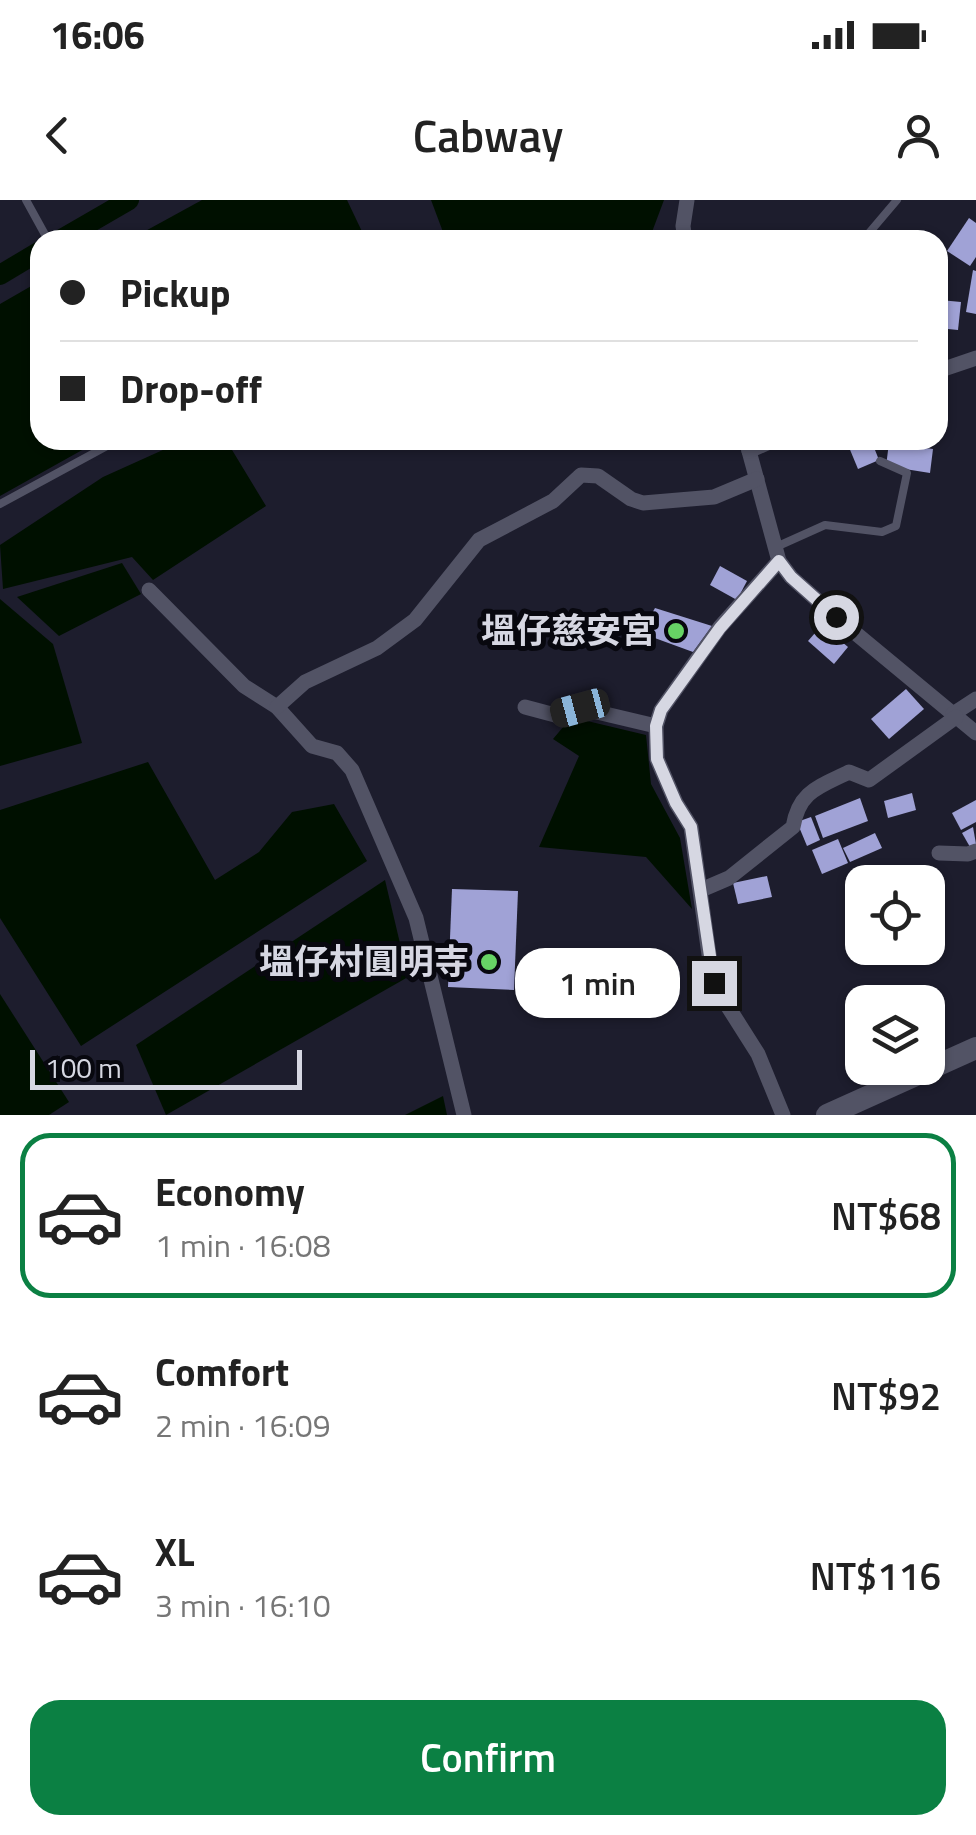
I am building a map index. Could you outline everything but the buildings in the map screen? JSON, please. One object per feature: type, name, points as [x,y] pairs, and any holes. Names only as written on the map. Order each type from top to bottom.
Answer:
[{"type":"main road","points":[[827,1115],[976,1048]]},
{"type":"street","points":[[684,230],[687,200]]},
{"type":"street","points":[[948,368],[976,358]]},
{"type":"street","points":[[749,450],[778,554],[791,577],[976,733]]},
{"type":"street","points":[[276,707],[305,682],[377,648],[416,620],[479,540],[554,501],[581,475],[598,476],[643,504],[714,497],[757,480]]},
{"type":"street","points":[[778,554],[661,710],[656,726],[657,759],[691,827],[714,983],[758,1054],[784,1115]]},
{"type":"street","points":[[149,590],[244,686],[276,707],[312,746],[337,754],[352,770],[416,918],[464,1115]]},
{"type":"street","points":[[701,890],[729,878],[793,827],[796,808],[814,790],[849,772],[869,780],[976,699]]},
{"type":"street","points":[[525,707],[555,715],[580,708],[656,726]]},
{"type":"street","points":[[938,853],[976,851]]},
{"type":"lane","points":[[26,200],[42,230]]},
{"type":"lane","points":[[872,230],[897,200]]},
{"type":"lane","points":[[0,504],[100,450]]},
{"type":"lane","points":[[778,554],[824,525],[882,532],[896,526],[907,473],[880,461]]},
{"type":"shaded area","points":[[202,200],[347,200],[361,230],[147,230]]},
{"type":"shaded area","points":[[431,200],[664,200],[653,230],[442,230]]},
{"type":"shaded area","points":[[30,287],[30,450],[82,450],[0,496],[0,304]]},
{"type":"shaded area","points":[[163,450],[232,450],[266,506],[153,580],[132,557],[3,589],[0,545],[103,477]]},
{"type":"shaded area","points":[[122,563],[141,594],[59,636],[17,597]]},
{"type":"shaded area","points":[[0,599],[53,644],[82,743],[0,766]]},
{"type":"shaded area","points":[[583,720],[646,735],[651,784],[680,838],[692,909],[646,857],[539,847],[579,756],[553,739],[564,726]]},
{"type":"shaded area","points":[[148,762],[215,880],[259,852],[292,812],[334,804],[367,861],[81,1046],[0,918],[0,810]]},
{"type":"shaded area","points":[[385,880],[408,977],[166,1115],[136,1045]]},
{"type":"shaded area","points":[[0,994],[69,1102],[49,1115],[0,1115]]},
{"type":"shaded area","points":[[443,1096],[447,1115],[405,1115]]},
{"type":"waterway","points":[[77,230],[129,200]]},
{"type":"waterway","points":[[0,275],[30,257]]},
{"type":"place","name":"塭仔慈安宮","points":[[676,631]]},
{"type":"place","name":"塭仔村圓明寺","points":[[489,962]]},
{"type":"route","points":[[714,983],[691,827],[657,759],[656,726],[661,710],[720,628],[779,561],[791,577],[836,617]]}]
